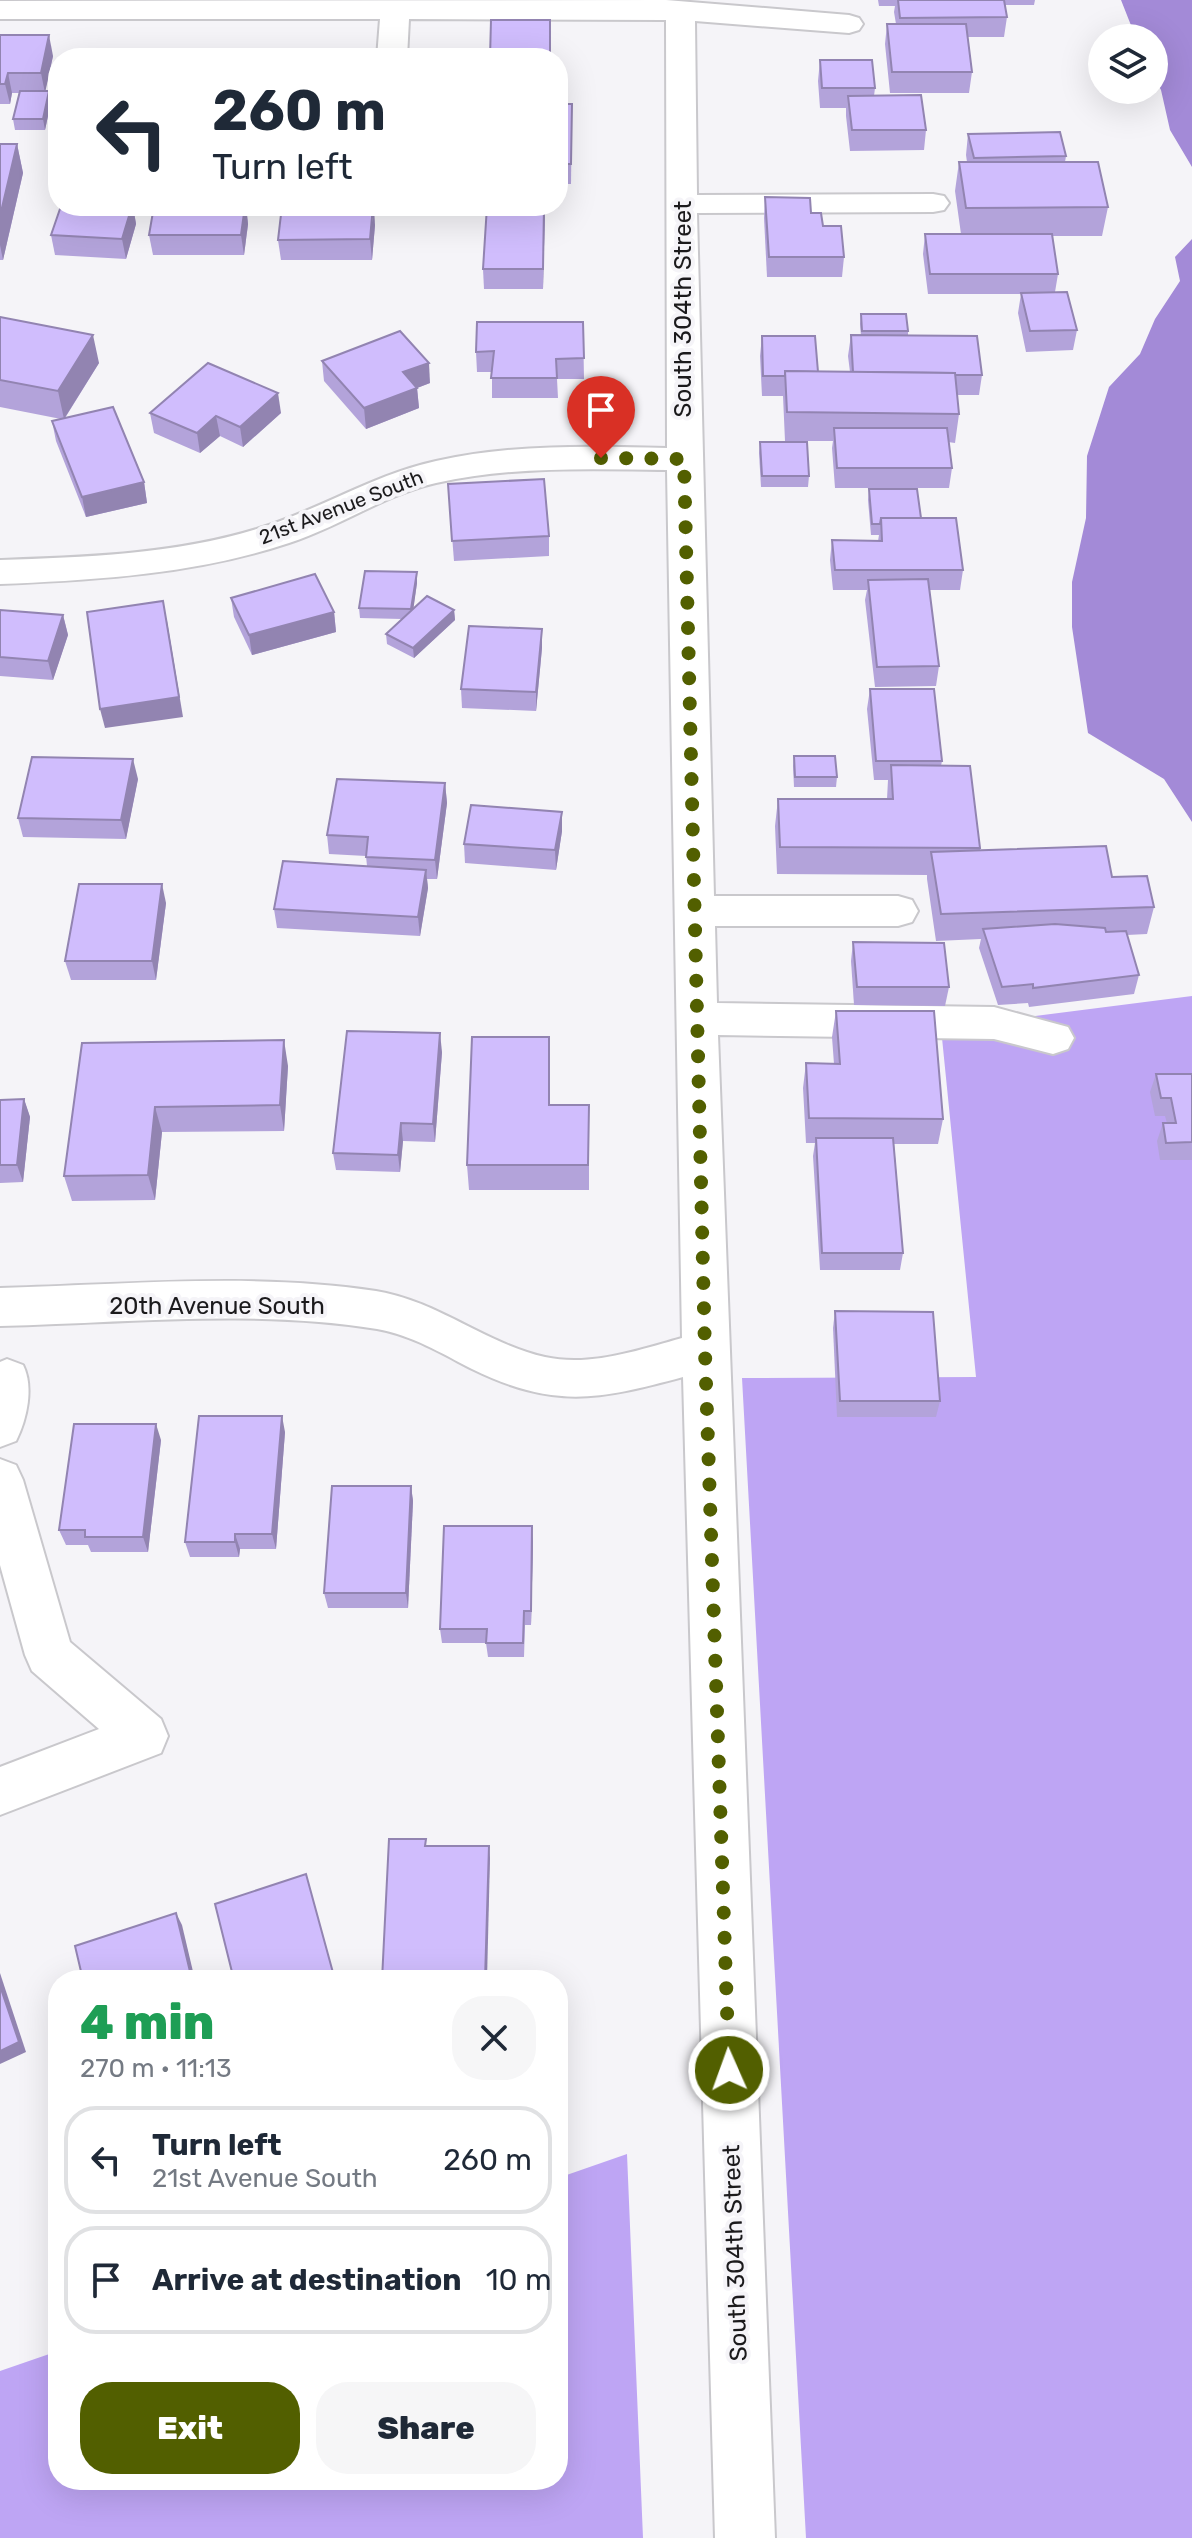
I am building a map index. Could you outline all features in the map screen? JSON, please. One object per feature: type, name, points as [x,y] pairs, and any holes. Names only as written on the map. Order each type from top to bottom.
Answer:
[{"type":"street","points":[[0,10],[140,5],[395,11],[680,6],[849,24]]},
{"type":"street","name":"South 304th Street","points":[[680,6],[684,459],[705,1352],[745,2538]]},
{"type":"street","points":[[393,48],[395,11]]},
{"type":"street","points":[[682,204],[933,203]]},
{"type":"street","name":"21st Avenue South","points":[[0,572],[153,562],[239,545],[317,519],[384,487],[439,471],[518,461],[684,459]]},
{"type":"street","points":[[694,911],[898,911]]},
{"type":"street","points":[[697,1019],[994,1023],[1053,1038]]},
{"type":"street","name":"20th Avenue South","points":[[0,1307],[297,1302],[380,1310],[457,1339],[528,1373],[580,1380],[705,1352]]},
{"type":"street","points":[[0,1427],[7,1379]]},
{"type":"street","points":[[0,1480],[49,1655],[143,1736],[0,1791]]},
{"type":"shaded area","points":[[1121,0],[1192,0],[1192,167],[1170,130],[1164,104],[1168,104],[1168,24],[1130,24]]},
{"type":"shaded area","points":[[1192,239],[1192,822],[1164,779],[1088,733],[1072,627],[1072,582],[1086,518],[1087,456],[1109,387],[1140,354],[1155,319],[1180,281],[1175,257]]},
{"type":"shaded area","points":[[1192,996],[1192,2538],[806,2538],[742,1378],[976,1377],[941,1028]]},
{"type":"shaded area","points":[[627,2154],[643,2538],[0,2538],[0,2371],[48,2354],[48,2490],[568,2490],[568,2175]]},
{"type":"building","points":[[898,0],[1004,0],[1007,17],[900,18]]},
{"type":"building","points":[[491,20],[550,20],[550,48],[490,48]]},
{"type":"building","points":[[887,24],[966,24],[972,72],[892,72]]},
{"type":"building","points":[[0,35],[49,35],[41,73],[8,73],[5,84],[0,84]]},
{"type":"building","points":[[820,60],[872,60],[875,88],[822,88]]},
{"type":"building","points":[[20,91],[48,91],[43,119],[13,119]]},
{"type":"building","points":[[921,95],[926,130],[852,130],[848,96]]},
{"type":"building","points":[[568,104],[572,104],[571,164],[568,164]]},
{"type":"building","points":[[1060,132],[1066,156],[974,158],[968,134]]},
{"type":"building","points":[[0,144],[17,144],[0,216]]},
{"type":"building","points":[[959,162],[1098,162],[1108,207],[966,208]]},
{"type":"building","points":[[765,197],[810,198],[811,213],[821,213],[823,226],[841,226],[844,257],[769,257]]},
{"type":"building","points":[[58,216],[129,216],[122,239],[51,235]]},
{"type":"building","points":[[152,216],[244,216],[241,235],[149,235]]},
{"type":"building","points":[[281,216],[372,216],[370,239],[278,240]]},
{"type":"building","points":[[486,216],[544,216],[543,269],[483,269]]},
{"type":"building","points":[[925,234],[1052,234],[1058,274],[930,274]]},
{"type":"building","points":[[1067,292],[1077,330],[1030,331],[1021,293]]},
{"type":"building","points":[[861,314],[906,314],[908,331],[862,331]]},
{"type":"building","points":[[0,317],[93,335],[58,391],[0,380]]},
{"type":"building","points":[[477,322],[583,322],[584,358],[556,359],[557,378],[491,378],[494,351],[476,352]]},
{"type":"building","points":[[400,331],[429,363],[403,372],[417,388],[364,408],[322,361]]},
{"type":"building","points":[[851,335],[977,336],[982,375],[853,372]]},
{"type":"building","points":[[762,336],[815,336],[818,372],[785,371],[785,376],[763,376]]},
{"type":"building","points":[[208,363],[278,393],[240,427],[216,416],[197,433],[150,413]]},
{"type":"building","points":[[785,371],[955,373],[959,414],[787,412]]},
{"type":"building","points":[[113,407],[144,482],[82,497],[52,421]]},
{"type":"building","points":[[834,428],[947,428],[952,468],[837,468]]},
{"type":"building","points":[[760,442],[807,442],[809,476],[762,476]]},
{"type":"building","points":[[544,479],[549,536],[452,541],[448,484]]},
{"type":"building","points":[[869,489],[917,489],[921,518],[881,518],[880,524],[872,524]]},
{"type":"building","points":[[881,518],[956,518],[963,570],[835,570],[832,540],[882,541]]},
{"type":"building","points":[[365,571],[417,572],[411,609],[359,608]]},
{"type":"building","points":[[315,574],[334,612],[249,635],[231,598]]},
{"type":"building","points":[[928,579],[939,666],[877,667],[868,580]]},
{"type":"building","points":[[427,596],[454,610],[413,648],[386,634]]},
{"type":"building","points":[[163,601],[179,697],[100,709],[87,612]]},
{"type":"building","points":[[0,610],[63,615],[48,661],[0,657]]},
{"type":"building","points":[[469,626],[542,629],[536,692],[461,689]]},
{"type":"building","points":[[870,689],[934,689],[942,761],[876,761]]},
{"type":"building","points":[[794,756],[835,756],[837,777],[795,777]]},
{"type":"building","points":[[32,757],[133,759],[121,820],[18,818]]},
{"type":"building","points":[[891,765],[970,766],[980,848],[780,847],[778,799],[893,799]]},
{"type":"building","points":[[337,779],[445,783],[435,860],[366,857],[368,837],[327,835]]},
{"type":"building","points":[[471,805],[562,812],[555,850],[464,844]]},
{"type":"building","points":[[1106,846],[1112,877],[1147,876],[1154,907],[941,914],[931,852]]},
{"type":"building","points":[[283,861],[426,870],[418,917],[274,909]]},
{"type":"building","points":[[79,884],[162,884],[152,961],[65,961]]},
{"type":"building","points":[[1055,924],[1105,928],[1106,932],[1126,931],[1139,975],[1033,988],[1033,984],[1002,987],[983,929]]},
{"type":"building","points":[[853,942],[944,943],[949,987],[857,987]]},
{"type":"building","points":[[836,1011],[934,1011],[943,1119],[809,1118],[806,1063],[840,1064]]},
{"type":"building","points":[[347,1031],[440,1033],[433,1124],[401,1123],[398,1155],[333,1153]]},
{"type":"building","points":[[472,1037],[549,1037],[549,1105],[589,1105],[588,1165],[467,1165]]},
{"type":"building","points":[[284,1040],[280,1105],[155,1107],[148,1175],[64,1176],[82,1043]]},
{"type":"building","points":[[1156,1074],[1192,1074],[1192,1142],[1166,1143],[1163,1123],[1176,1123],[1171,1098],[1161,1098]]},
{"type":"building","points":[[24,1099],[17,1165],[0,1165],[0,1100]]},
{"type":"building","points":[[816,1138],[893,1138],[903,1253],[822,1253]]},
{"type":"building","points":[[835,1311],[933,1312],[940,1401],[840,1401]]},
{"type":"building","points":[[199,1416],[282,1416],[272,1534],[235,1534],[235,1542],[185,1542]]},
{"type":"building","points":[[74,1424],[156,1424],[143,1537],[85,1537],[85,1530],[59,1530]]},
{"type":"building","points":[[332,1486],[411,1486],[406,1593],[324,1593]]},
{"type":"building","points":[[444,1526],[532,1526],[531,1611],[524,1611],[523,1643],[486,1643],[487,1629],[440,1629]]},
{"type":"building","points":[[389,1839],[426,1839],[425,1846],[489,1846],[485,1970],[382,1970]]},
{"type":"building","points":[[306,1874],[332,1970],[232,1970],[215,1904]]},
{"type":"building","points":[[176,1913],[190,1970],[81,1970],[75,1946]]},
{"type":"building","points":[[0,1986],[19,2042],[0,2051]]},
{"type":"route","points":[[601,458],[684,459],[705,1352],[729,2070]]}]
